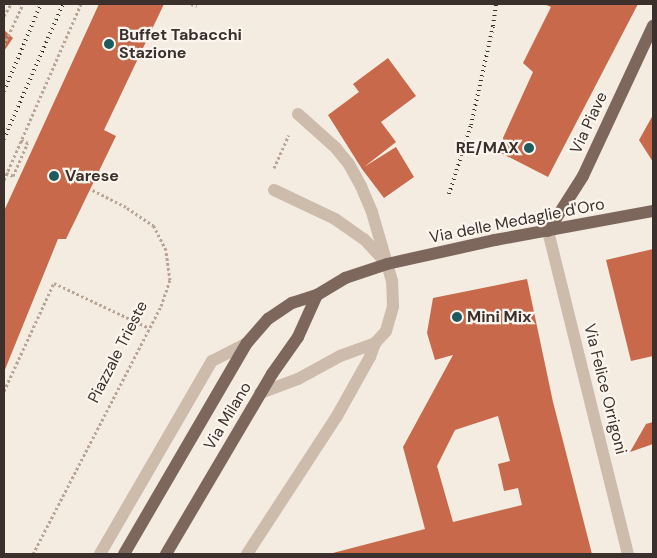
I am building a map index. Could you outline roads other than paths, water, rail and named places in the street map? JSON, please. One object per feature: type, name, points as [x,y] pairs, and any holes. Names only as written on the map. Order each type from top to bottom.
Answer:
[{"type":"main road","name":"Via Piave","points":[[548,231],[583,176],[653,26]]},
{"type":"main road","name":"Via delle Medaglie d'Oro","points":[[387,264],[653,211]]},
{"type":"main road","name":"Via Milano","points":[[124,554],[247,343],[268,319],[292,303],[316,295],[345,278],[387,264]]},
{"type":"main road","name":"Via Milano","points":[[166,554],[260,394],[301,332],[316,295]]},
{"type":"street","points":[[260,394],[298,380],[340,356],[374,343],[386,331],[392,313],[394,294],[372,212],[348,163],[326,137],[298,114]]},
{"type":"street","points":[[274,190],[335,219],[364,239],[387,264]]},
{"type":"street","name":"Via Felice Orrigoni","points":[[548,231],[628,554]]},
{"type":"street","name":"Via Milano","points":[[100,554],[212,362],[247,343]]},
{"type":"street","points":[[247,554],[338,416],[370,357],[374,343]]},
{"type":"railway","points":[[4,91],[41,4]]},
{"type":"railway","points":[[4,139],[63,4]]},
{"type":"railway","points":[[449,194],[471,125],[493,26],[496,4]]},
{"type":"place","name":"Buffet Tabacchi Stazione","points":[[109,44]]},
{"type":"place","name":"RE/MAX","points":[[529,148]]},
{"type":"place","name":"Varese","points":[[54,176]]},
{"type":"place","name":"Mini Mix","points":[[457,317]]}]
